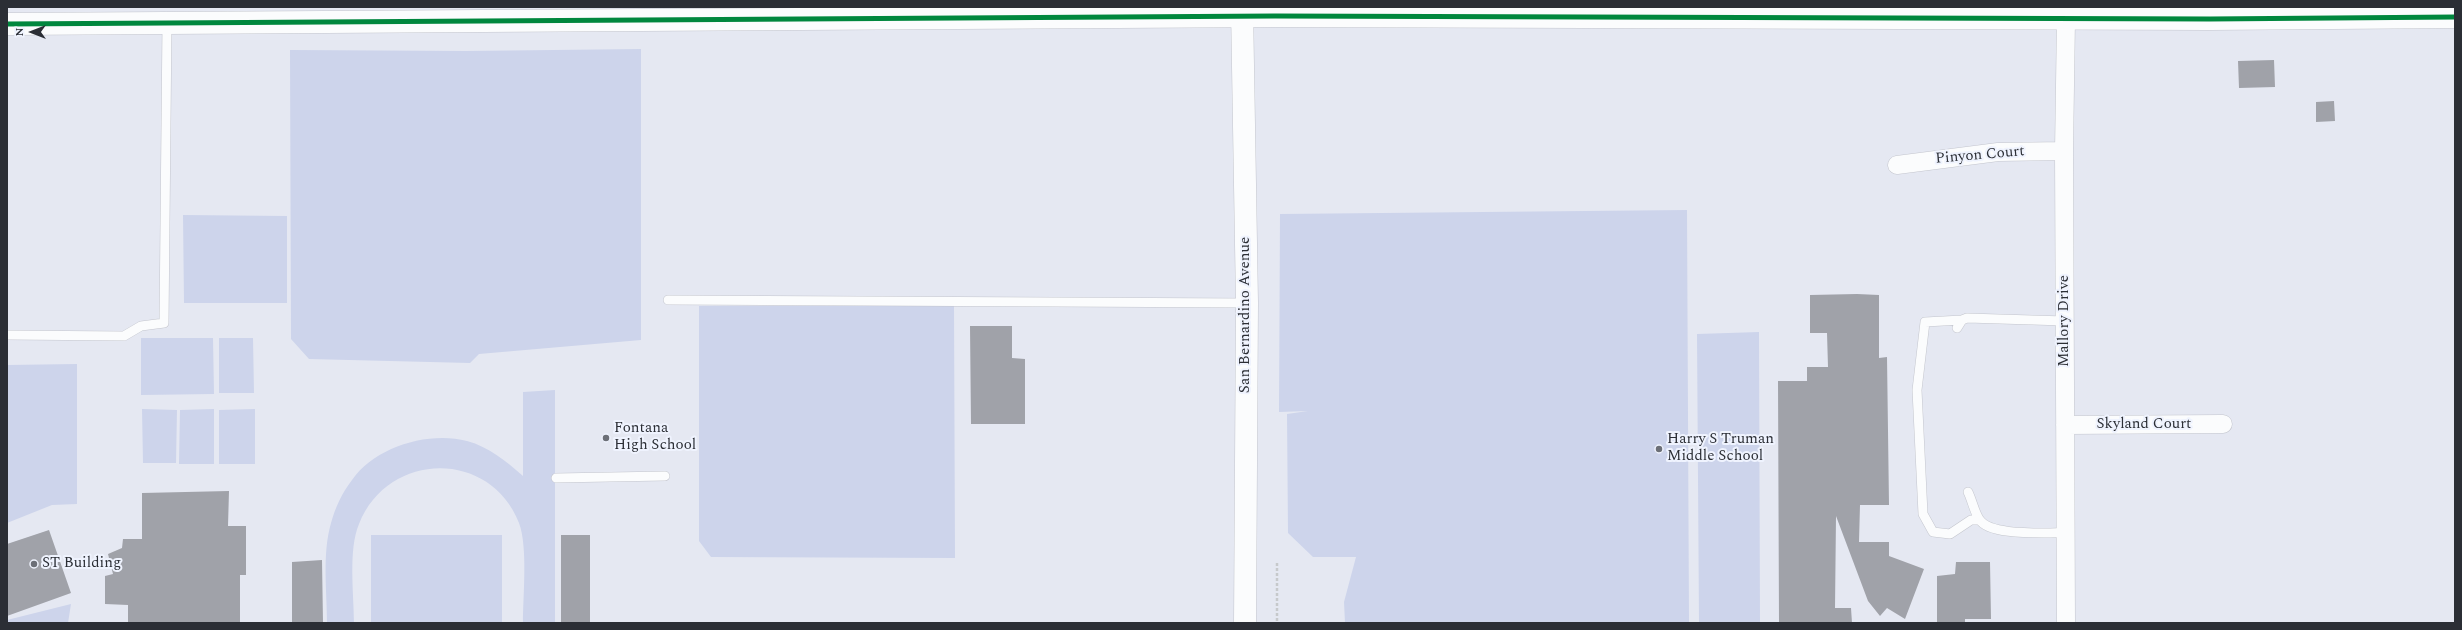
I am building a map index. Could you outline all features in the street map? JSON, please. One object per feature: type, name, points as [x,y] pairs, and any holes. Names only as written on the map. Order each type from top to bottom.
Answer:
[{"type":"street","points":[[7,24],[167,23],[580,14],[1242,12],[2066,18],[2210,13],[2455,17]]},
{"type":"street","name":"San Bernardino Avenue","points":[[1242,12],[1246,303],[1245,623]]},
{"type":"street","name":"Mallory Drive","points":[[2066,18],[2064,151],[2066,623]]},
{"type":"street","name":"Pinyon Court","points":[[1897,166],[1998,152],[2064,151]]},
{"type":"street","name":"Skyland Court","points":[[2065,425],[2223,424]]},
{"type":"lane","points":[[7,335],[124,336],[141,326],[164,323],[167,23]]},
{"type":"lane","points":[[668,300],[1246,303]]},
{"type":"lane","points":[[2064,321],[1968,318],[1959,324],[1925,322],[1918,390],[1923,514],[1932,532],[1950,534],[1971,520],[1979,520],[2005,531],[2066,533]]},
{"type":"lane","points":[[556,478],[666,476]]},
{"type":"lane","points":[[1968,492],[1979,520]]},
{"type":"path","points":[[1277,563],[1277,623]]},
{"type":"shaded area","points":[[641,49],[641,340],[479,354],[470,363],[309,359],[291,339],[290,50],[466,51]]},
{"type":"shaded area","points":[[1687,210],[1689,623],[1345,623],[1344,602],[1356,557],[1313,557],[1288,533],[1287,414],[1308,411],[1279,412],[1280,214]]},
{"type":"shaded area","points":[[183,215],[287,216],[287,303],[184,303]]},
{"type":"shaded area","points":[[699,306],[954,306],[955,558],[711,557],[699,541]]},
{"type":"shaded area","points":[[1759,332],[1760,623],[1699,623],[1697,334]]},
{"type":"shaded area","points":[[141,338],[213,338],[214,394],[141,395]]},
{"type":"shaded area","points":[[219,338],[253,338],[254,393],[219,393]]},
{"type":"shaded area","points":[[77,364],[77,504],[52,505],[7,523],[7,365]]},
{"type":"shaded area","points":[[555,390],[555,623],[523,623],[524,558],[522,533],[519,523],[505,499],[486,482],[463,472],[439,468],[415,472],[392,483],[373,500],[359,524],[354,546],[352,572],[354,623],[327,623],[326,560],[328,535],[339,501],[348,485],[362,468],[388,451],[404,444],[436,438],[452,438],[467,441],[483,447],[504,460],[523,476],[523,392]]},
{"type":"shaded area","points":[[142,409],[177,410],[176,463],[143,463]]},
{"type":"shaded area","points":[[214,409],[214,464],[179,464],[180,410]]},
{"type":"shaded area","points":[[255,409],[255,464],[219,464],[219,410]]},
{"type":"shaded area","points":[[371,535],[502,535],[502,623],[371,623]]},
{"type":"shaded area","points":[[71,604],[68,623],[7,623],[7,620]]},
{"type":"building","points":[[2274,60],[2275,87],[2239,88],[2238,61]]},
{"type":"building","points":[[2334,101],[2335,121],[2316,122],[2316,102]]},
{"type":"building","points":[[1810,295],[1879,295],[1879,358],[1887,357],[1889,505],[1860,505],[1859,542],[1889,542],[1889,556],[1924,569],[1905,619],[1887,608],[1880,616],[1868,601],[1836,516],[1835,608],[1851,608],[1852,623],[1779,623],[1778,381],[1807,381],[1807,367],[1828,367],[1827,333],[1810,333]]},
{"type":"building","points":[[970,326],[1012,326],[1012,358],[1025,359],[1025,424],[971,424]]},
{"type":"building","points":[[229,491],[228,526],[246,526],[246,575],[240,575],[240,623],[128,623],[128,605],[105,604],[105,576],[113,574],[108,554],[122,548],[123,539],[142,539],[142,493]]},
{"type":"building","name":"ST Building","points":[[49,530],[71,593],[7,616],[7,544]]},
{"type":"building","points":[[561,535],[590,535],[590,623],[561,623]]},
{"type":"building","points":[[322,560],[323,623],[292,623],[292,562]]},
{"type":"building","points":[[1956,562],[1990,562],[1991,619],[1965,619],[1965,623],[1937,623],[1937,576],[1955,574]]},
{"type":"cycle path","points":[[7,24],[1275,16],[2210,19],[2455,17]]},
{"type":"place","name":"Fontana High School","points":[[606,438]]},
{"type":"place","name":"Harry S Truman Middle School","points":[[1659,449]]},
{"type":"place","name":"ST Building","points":[[34,564]]}]
